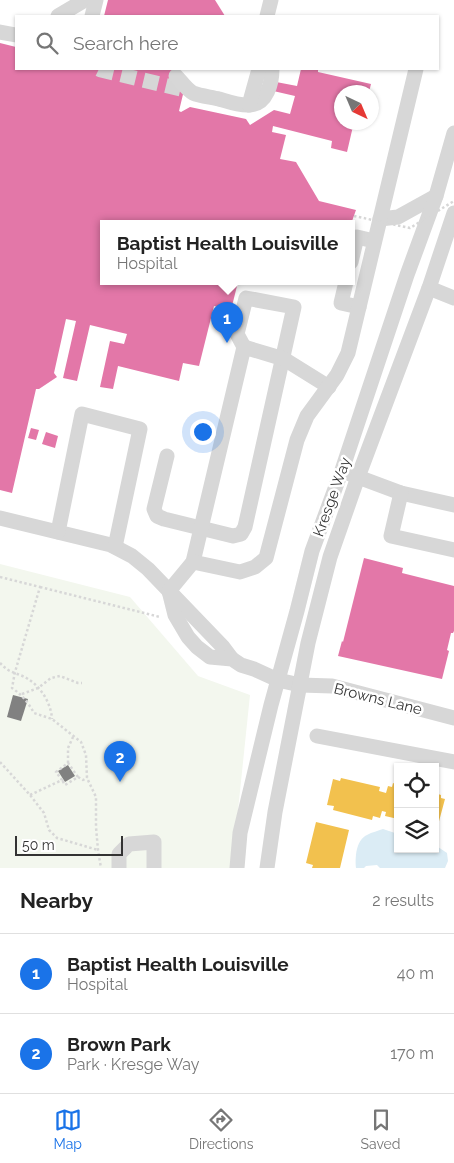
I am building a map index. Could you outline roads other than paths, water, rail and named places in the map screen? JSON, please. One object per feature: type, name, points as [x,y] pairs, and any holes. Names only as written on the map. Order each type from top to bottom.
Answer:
[{"type":"street","points":[[60,15],[85,0]]},
{"type":"street","points":[[92,15],[96,0]]},
{"type":"street","points":[[267,15],[271,0]]},
{"type":"street","points":[[0,21],[15,25]]},
{"type":"street","points":[[0,32],[15,36]]},
{"type":"street","points":[[249,105],[259,70]]},
{"type":"street","points":[[176,76],[188,91],[240,104],[253,105],[260,101],[268,92],[272,70]]},
{"type":"street","points":[[193,562],[240,572],[255,567],[266,558],[298,440],[307,416],[337,375],[348,353],[416,70]]},
{"type":"street","name":"Kresge Way","points":[[237,868],[240,833],[312,551],[342,470],[407,275],[436,196],[454,133]]},
{"type":"street","points":[[380,219],[398,217],[436,196]]},
{"type":"street","name":"Kresge Way","points":[[267,868],[275,812],[308,643],[330,557],[429,288],[454,213]]},
{"type":"street","points":[[355,245],[357,237],[374,241]]},
{"type":"street","points":[[345,285],[341,303],[359,307]]},
{"type":"street","points":[[429,288],[454,298]]},
{"type":"street","points":[[0,518],[111,545],[132,556],[148,569],[168,591],[193,562],[201,528],[244,347],[237,334],[246,298],[294,307],[284,359],[245,527],[241,534],[233,536],[201,528],[164,519],[157,516],[154,509],[167,456]]},
{"type":"street","points":[[244,347],[284,359],[329,387]]},
{"type":"street","points":[[58,532],[82,414],[140,429],[115,547]]},
{"type":"street","points":[[342,470],[401,492],[454,505]]},
{"type":"street","points":[[401,492],[391,536],[454,550]]},
{"type":"street","name":"Browns Lane","points":[[168,591],[232,659],[241,665],[278,680],[300,684],[332,686],[454,718]]},
{"type":"street","points":[[317,736],[454,762]]},
{"type":"street","points":[[120,868],[119,854],[129,844],[154,842],[154,868]]},
{"type":"tunnel","points":[[101,70],[185,90]]},
{"type":"place","name":"Baptist Health Louisville","points":[[227,343]]},
{"type":"place","name":"Brown Park","points":[[120,782]]}]
